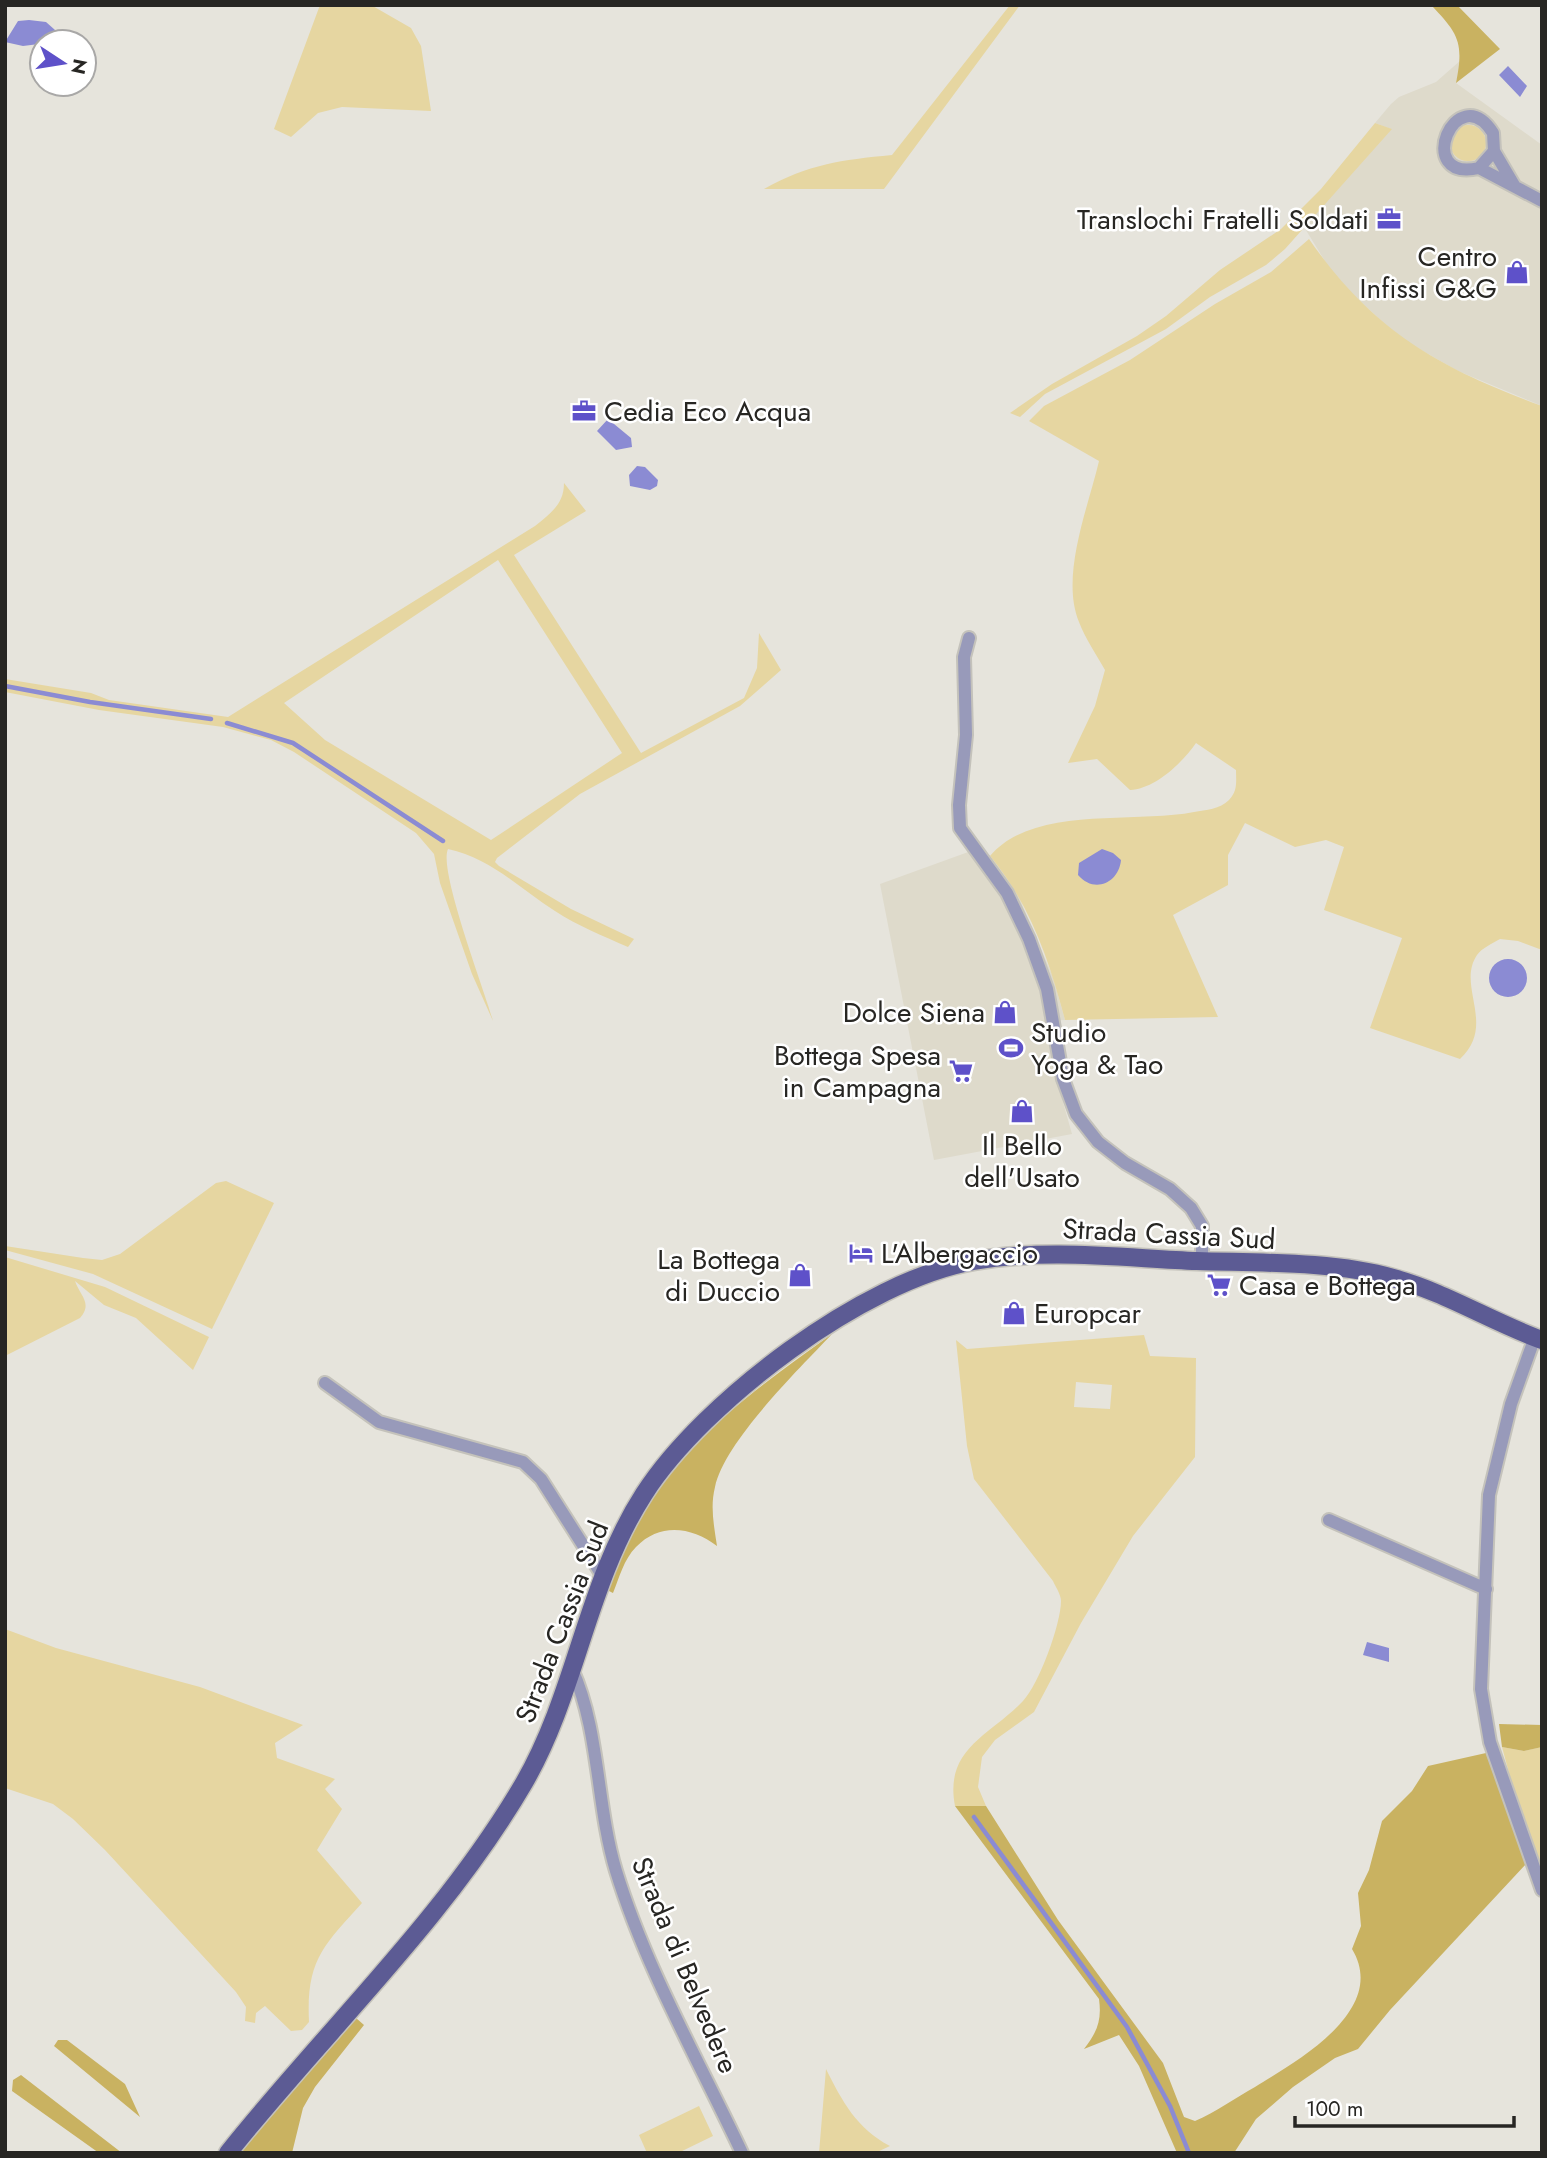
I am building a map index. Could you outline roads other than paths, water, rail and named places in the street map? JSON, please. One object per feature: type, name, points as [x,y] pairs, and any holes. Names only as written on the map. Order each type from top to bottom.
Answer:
[{"type":"main road","name":"Strada Cassia Sud","points":[[228,2153],[447,1897],[505,1814],[538,1757],[572,1669],[602,1575],[630,1518],[653,1481],[707,1419],[786,1355],[897,1287],[964,1263],[1014,1256],[1065,1255],[1202,1261],[1337,1269],[1389,1277],[1538,1339]]},
{"type":"street","points":[[1514,184],[1494,151],[1493,133],[1480,120],[1463,118],[1448,128],[1443,144],[1448,160],[1462,169],[1479,168],[1542,201]]},
{"type":"street","points":[[1479,168],[1494,151]]},
{"type":"street","points":[[969,638],[964,657],[967,713],[959,805],[960,828],[1007,893],[1029,939],[1046,989],[1063,1079],[1076,1114],[1098,1142],[1125,1163],[1170,1189],[1191,1208],[1202,1226],[1202,1261]]},
{"type":"street","points":[[1538,1339],[1507,1417],[1489,1495],[1481,1689],[1490,1742],[1542,1890]]},
{"type":"street","points":[[325,1383],[379,1422],[523,1462],[541,1479],[602,1575]]},
{"type":"street","points":[[1329,1520],[1486,1589]]},
{"type":"street","name":"Strada di Belvedere","points":[[572,1669],[584,1700],[606,1834],[621,1888],[671,2003],[742,2153]]},
{"type":"water","points":[[18,21],[46,22],[53,28],[28,28],[28,45],[5,42]]},
{"type":"water","points":[[1508,66],[1527,86],[1520,97],[1499,75]]},
{"type":"water","points":[[608,419],[631,438],[632,447],[616,450],[597,431]]},
{"type":"water","points":[[637,466],[645,467],[658,480],[657,486],[650,490],[630,486],[629,475]]},
{"type":"water","points":[[1102,849],[1121,860],[1116,875],[1098,885],[1084,881],[1078,875],[1079,863]]},
{"type":"water","points":[[1508,959],[1522,964],[1527,978],[1522,992],[1508,997],[1494,992],[1489,978],[1494,964]]},
{"type":"water","points":[[1367,1642],[1389,1648],[1389,1662],[1363,1655]]},
{"type":"waterway","points":[[5,686],[90,702],[211,719]]},
{"type":"waterway","points":[[227,723],[293,743],[443,841]]},
{"type":"waterway","points":[[974,1817],[1127,2027],[1170,2106],[1189,2153]]},
{"type":"place","name":"Translochi Fratelli Soldati","points":[[1389,219]]},
{"type":"place","name":"Centro Infissi G&G","points":[[1517,272]]},
{"type":"place","name":"Cedia Eco Acqua","points":[[584,411]]},
{"type":"place","name":"Dolce Siena","points":[[1005,1012]]},
{"type":"place","name":"Studio Yoga & Tao","points":[[1011,1048]]},
{"type":"place","name":"Bottega Spesa in Campagna","points":[[961,1071]]},
{"type":"place","name":"Il Bello dell'Usato","points":[[1022,1111]]},
{"type":"place","name":"L'Albergaccio","points":[[861,1253]]},
{"type":"place","name":"La Bottega di Duccio","points":[[800,1275]]},
{"type":"place","name":"Casa e Bottega","points":[[1219,1285]]},
{"type":"place","name":"Europcar","points":[[1014,1313]]}]
